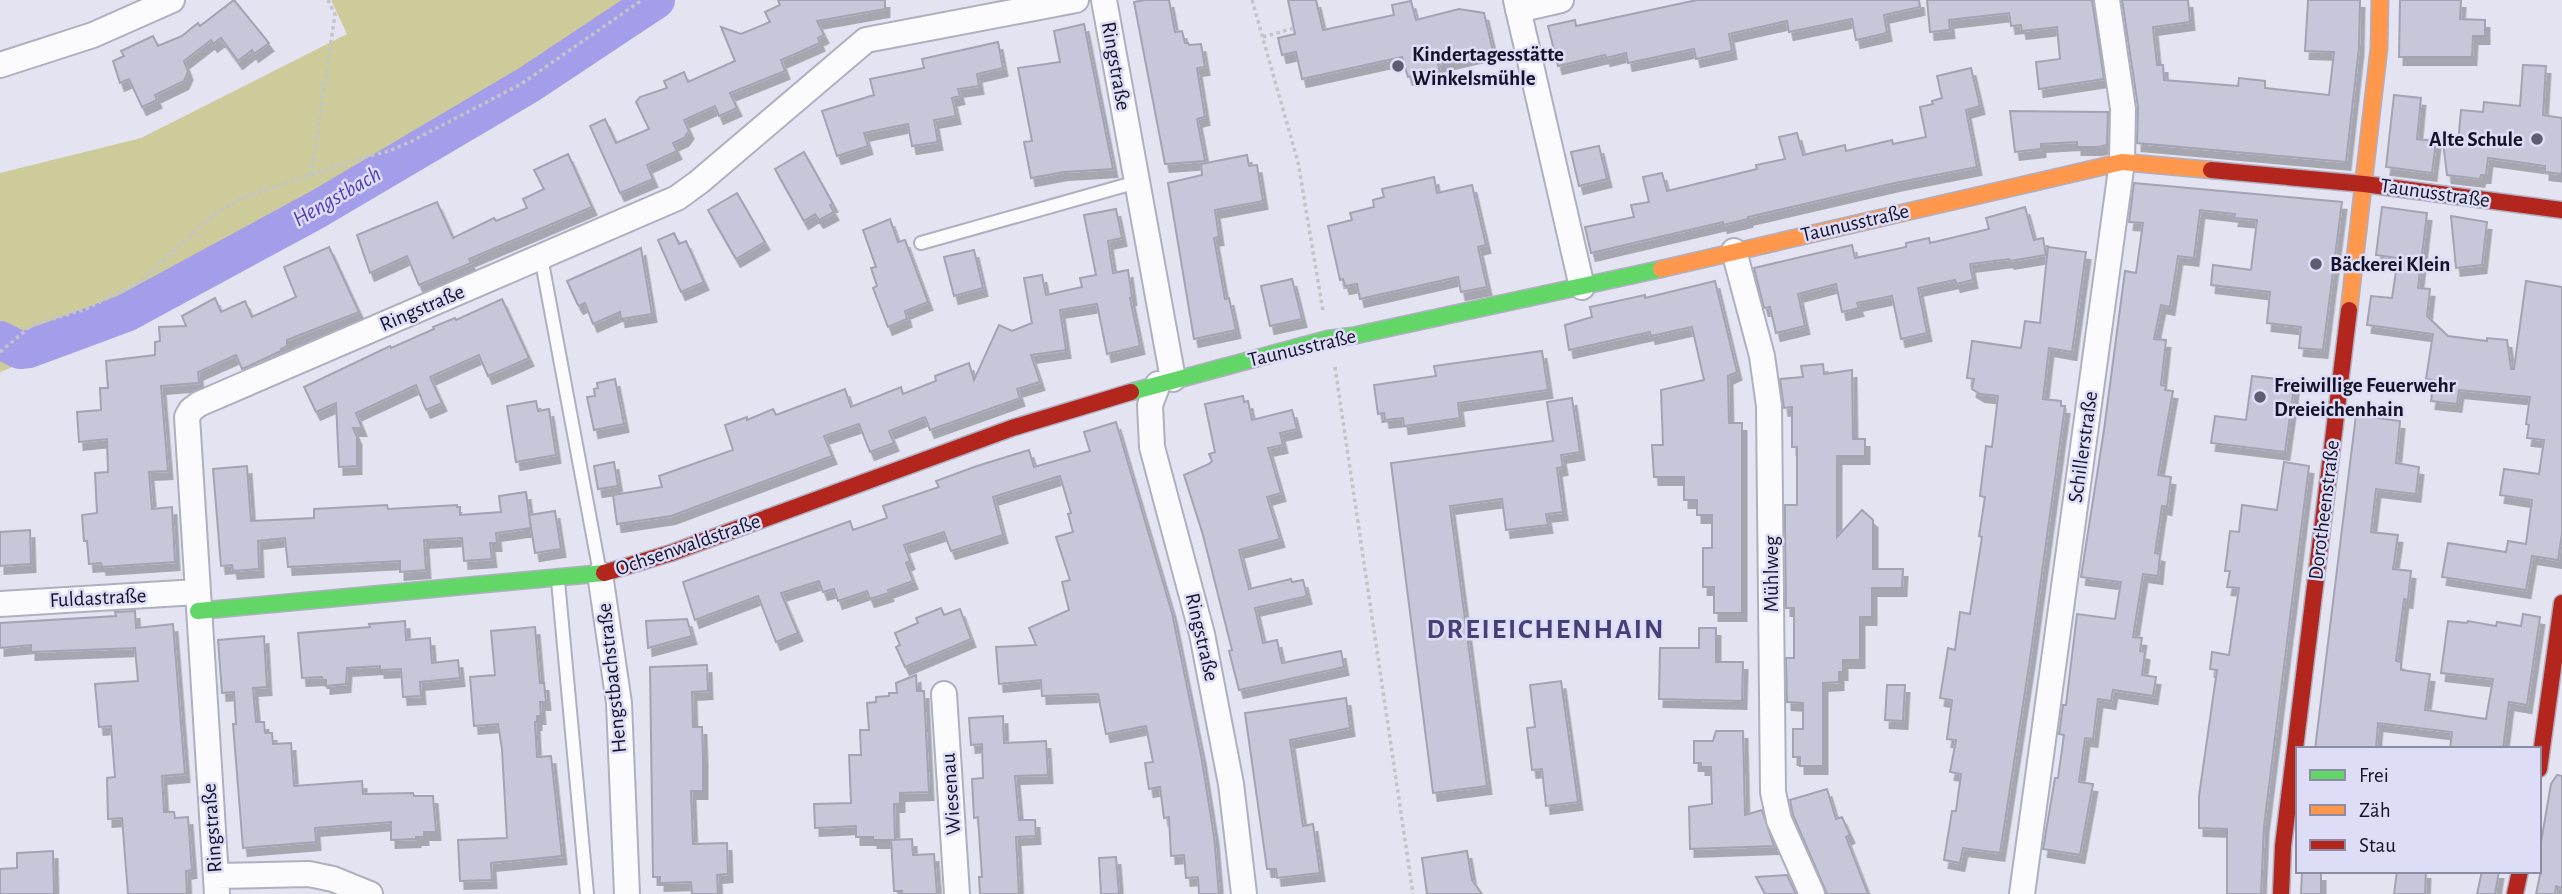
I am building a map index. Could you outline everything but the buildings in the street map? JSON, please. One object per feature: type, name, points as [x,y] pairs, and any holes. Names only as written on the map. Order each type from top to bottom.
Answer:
[{"type":"street","points":[[0,65],[93,35],[147,6],[172,0]]},
{"type":"street","name":"Ringstraße","points":[[216,885],[187,417],[191,410],[199,404],[677,198],[866,40],[1076,0]]},
{"type":"street","name":"Ringstraße","points":[[1104,0],[1137,182],[1165,382],[1150,405],[1152,447],[1202,634],[1231,784],[1244,894]]},
{"type":"street","points":[[1561,0],[1517,5],[1581,287]]},
{"type":"street","name":"Schillerstraße","points":[[2021,894],[2122,162],[2123,109],[2107,0]]},
{"type":"street","name":"Dorotheenstraße","points":[[2281,894],[2284,832],[2364,184],[2379,48],[2380,0]]},
{"type":"street","name":"Taunusstraße","points":[[1165,382],[1328,339],[1581,287],[2122,162],[2364,184],[2562,210]]},
{"type":"street","name":"Mühlweg","points":[[1734,251],[1760,349],[1769,406],[1771,748],[1774,800],[1779,820],[1812,894]]},
{"type":"street","name":"Ochsenwaldstraße","points":[[197,602],[600,574],[671,553],[1012,428],[1165,382]]},
{"type":"street","name":"Hengstbachstraße","points":[[600,574],[619,703],[627,894]]},
{"type":"street","name":"Fuldastraße","points":[[0,604],[197,602]]},
{"type":"street","points":[[2541,755],[2562,603]]},
{"type":"street","name":"Wiesenau","points":[[944,694],[957,894]]},
{"type":"street","points":[[216,885],[295,873],[333,879],[370,894]]},
{"type":"street","points":[[2515,894],[2520,873]]},
{"type":"lane","points":[[921,243],[1137,182]]},
{"type":"lane","name":"Hengstbachstraße","points":[[541,257],[600,574]]},
{"type":"lane","points":[[558,579],[587,894]]},
{"type":"path","points":[[311,175],[335,15],[328,0]]},
{"type":"path","points":[[1,351],[32,326],[86,309],[140,282],[220,210],[242,198],[389,151],[412,141],[521,84],[642,0]]},
{"type":"path","points":[[1252,0],[1298,162],[1334,362],[1413,894]]},
{"type":"path","points":[[1263,37],[1294,28]]},
{"type":"shaded area","points":[[331,0],[631,0],[551,54],[410,135],[430,154],[422,159],[150,314],[0,372],[0,173],[141,138],[347,34]]},
{"type":"waterway","name":"Hengstbach","points":[[0,340],[20,350],[29,349],[126,313],[318,209],[528,85],[656,0]]},
{"type":"traffic: fast","points":[[1131,392],[1328,339],[1661,269]]},
{"type":"traffic: fast","points":[[198,611],[604,573]]},
{"type":"traffic: slow","points":[[2349,310],[2379,48],[2380,0]]},
{"type":"traffic: slow","points":[[1661,269],[2122,162],[2211,170]]},
{"type":"traffic: jam","points":[[2211,170],[2364,184],[2562,210]]},
{"type":"traffic: jam","points":[[2281,894],[2283,846],[2349,310]]},
{"type":"traffic: jam","points":[[604,573],[671,553],[1012,428],[1131,392]]},
{"type":"traffic: jam","points":[[2541,755],[2562,603]]},
{"type":"traffic: jam","points":[[2515,894],[2520,873]]},
{"type":"place","name":"Kindertagesstätte Winkelsmühle","points":[[1398,66]]},
{"type":"place","name":"Alte Schule","points":[[2537,139]]},
{"type":"place","name":"Bäckerei Klein","points":[[2316,264]]},
{"type":"place","name":"Freiwillige Feuerwehr Dreieichenhain","points":[[2260,397]]},
{"type":"district","name":"DREIEICHENHAIN","points":[[1546,630]]}]
